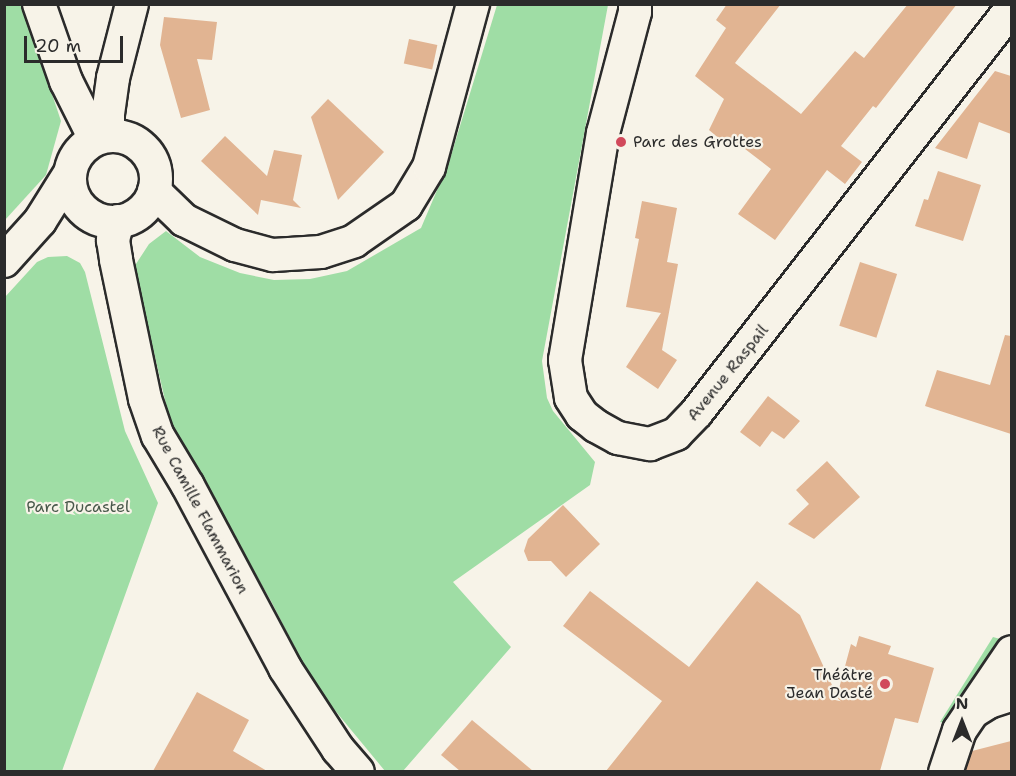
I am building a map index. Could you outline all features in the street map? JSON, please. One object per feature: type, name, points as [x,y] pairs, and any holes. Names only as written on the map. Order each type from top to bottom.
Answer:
[{"type":"street","points":[[39,4],[66,81],[102,138]]},
{"type":"street","points":[[102,138],[132,4]]},
{"type":"street","points":[[154,191],[184,220],[235,245],[273,255],[321,252],[354,242],[406,205],[429,167],[473,4]]},
{"type":"street","name":"Avenue Raspail","points":[[637,7],[603,133],[565,360],[571,398],[582,415],[618,438],[650,444],[676,434],[697,412],[1011,8]]},
{"type":"street","points":[[66,81],[98,80],[108,75],[117,63]]},
{"type":"street","points":[[4,261],[40,221],[83,147],[102,138],[123,136],[136,142],[146,151],[156,177],[154,191],[147,204],[137,214],[118,221],[96,219],[84,211],[71,191],[70,172]]},
{"type":"street","name":"Rue Camille Flammarion","points":[[118,221],[113,240],[120,278],[145,399],[158,436],[188,486],[285,668],[338,749],[358,771]]},
{"type":"street","points":[[945,771],[959,730],[1011,652]]},
{"type":"street","points":[[972,711],[988,701],[1011,693]]},
{"type":"green space","points":[[5,4],[22,5],[61,121],[46,175],[5,220]]},
{"type":"green space","points":[[497,5],[608,5],[542,361],[547,398],[553,411],[595,462],[590,485],[453,582],[511,647],[403,771],[385,771],[314,685],[271,601],[176,435],[169,417],[134,267],[149,244],[166,231],[200,257],[240,273],[274,280],[310,279],[347,271],[421,228],[449,162]]},
{"type":"green space","name":"Parc Ducastel","points":[[67,256],[80,263],[85,272],[125,431],[158,503],[62,771],[5,771],[5,297],[37,262],[48,257]]},
{"type":"green space","points":[[993,637],[1007,641],[950,725],[940,722]]},
{"type":"building","points":[[727,4],[781,4],[735,63],[801,114],[855,51],[864,58],[908,4],[957,4],[876,108],[873,106],[841,146],[862,162],[845,184],[827,170],[775,240],[738,214],[771,169],[732,139],[727,145],[709,130],[724,99],[695,76],[726,28],[716,20]]},
{"type":"building","points":[[164,17],[217,22],[212,60],[197,59],[210,110],[181,118],[160,45]]},
{"type":"building","points":[[409,39],[437,45],[432,69],[404,63]]},
{"type":"building","points":[[995,71],[1011,76],[1011,134],[979,122],[967,159],[935,148]]},
{"type":"building","points":[[328,99],[384,152],[338,200],[311,117]]},
{"type":"building","points":[[225,136],[267,176],[274,150],[302,155],[293,200],[301,208],[261,200],[258,215],[201,161]]},
{"type":"building","points":[[938,171],[981,185],[963,241],[915,226],[924,199],[928,200]]},
{"type":"building","points":[[642,201],[677,208],[667,262],[678,264],[662,350],[677,360],[658,389],[626,367],[661,313],[626,307],[639,239],[635,238]]},
{"type":"building","points":[[860,262],[897,274],[876,338],[839,326]]},
{"type":"building","points":[[1005,335],[1011,336],[1011,434],[925,406],[937,370],[990,385]]},
{"type":"building","points":[[768,396],[800,421],[784,439],[772,431],[760,447],[740,432]]},
{"type":"building","points":[[827,461],[860,497],[814,539],[788,524],[809,504],[796,490]]},
{"type":"building","points":[[563,505],[600,544],[566,577],[551,561],[528,561],[524,551],[528,539]]},
{"type":"building","points":[[757,581],[800,615],[837,696],[851,644],[856,647],[859,636],[891,646],[888,654],[934,668],[918,723],[895,718],[880,771],[606,771],[662,701],[563,626],[590,591],[689,667]]},
{"type":"building","points":[[197,692],[249,720],[233,751],[267,771],[153,771]]},
{"type":"building","points":[[472,720],[533,771],[460,771],[441,755]]},
{"type":"building","points":[[1011,741],[1011,771],[965,771],[972,751]]},
{"type":"place","name":"Parc des Grottes","points":[[621,142]]},
{"type":"place","name":"Théâtre Jean Dasté","points":[[885,684]]}]
